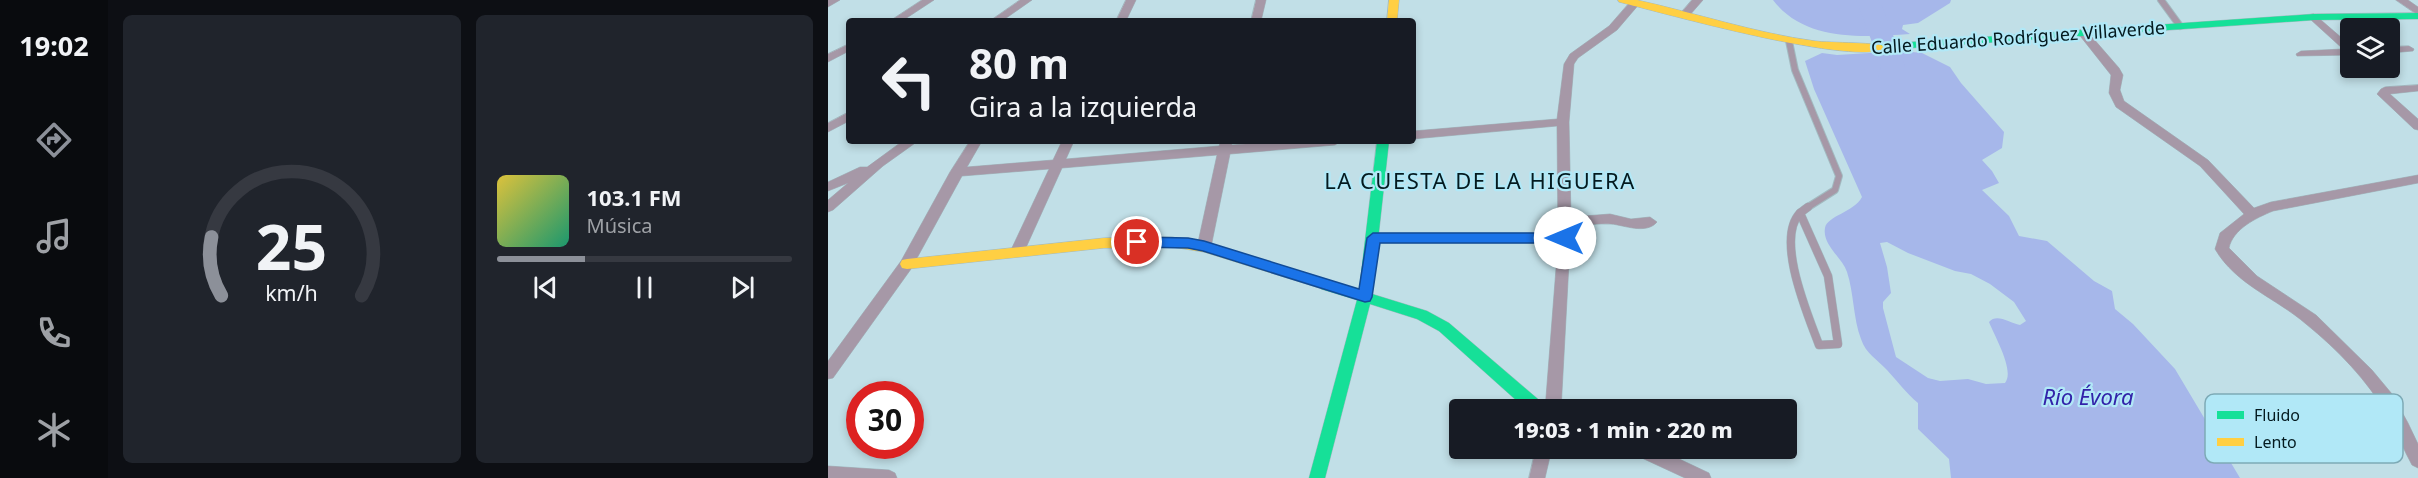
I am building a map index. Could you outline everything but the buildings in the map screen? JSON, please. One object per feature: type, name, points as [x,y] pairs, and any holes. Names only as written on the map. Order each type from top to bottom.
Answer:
[{"type":"street","points":[[828,4],[835,0]]},
{"type":"street","points":[[900,18],[929,0]]},
{"type":"street","points":[[1000,18],[1027,0]]},
{"type":"street","points":[[1122,18],[1131,0]]},
{"type":"street","points":[[1257,18],[1261,0]]},
{"type":"street","points":[[1392,18],[1394,0]]},
{"type":"street","points":[[1685,14],[1698,0]]},
{"type":"street","points":[[2401,0],[2418,14]]},
{"type":"street","points":[[1554,399],[1566,222],[1563,122],[1571,60],[1613,28],[1629,1]]},
{"type":"street","name":"Calle Eduardo Rodríguez Villaverde","points":[[1629,1],[1789,41],[1856,48],[2314,17],[2418,14]]},
{"type":"street","points":[[2314,17],[2340,42]]},
{"type":"street","points":[[2082,32],[2117,75],[2113,89],[2120,104],[2204,163],[2252,214]]},
{"type":"street","points":[[828,59],[846,49]]},
{"type":"street","points":[[2400,49],[2409,49]]},
{"type":"street","points":[[2301,54],[2340,52]]},
{"type":"street","points":[[2418,88],[2385,91],[2384,94],[2418,126]]},
{"type":"street","points":[[830,127],[846,118]]},
{"type":"street","points":[[1416,135],[1563,122]]},
{"type":"street","points":[[830,127],[846,124]]},
{"type":"street","points":[[828,207],[879,163],[908,144]]},
{"type":"street","points":[[828,373],[907,264],[956,172],[974,144]]},
{"type":"street","points":[[1017,252],[1067,144]]},
{"type":"street","points":[[956,172],[1058,164],[1226,146],[1270,144]]},
{"type":"street","points":[[1317,478],[1365,297],[1383,144]]},
{"type":"street","points":[[1204,246],[1226,146]]},
{"type":"street","points":[[828,187],[879,163]]},
{"type":"street","points":[[2381,394],[2369,378],[2311,320],[2245,276],[2231,262],[2223,249],[2224,236],[2252,214],[2271,207],[2418,179]]},
{"type":"street","points":[[1566,222],[1606,219],[1632,224],[1650,222]]},
{"type":"street","points":[[1373,238],[1565,238]]},
{"type":"street","points":[[907,264],[1122,242],[1180,243],[1204,246],[1405,309],[1444,327],[1526,399]]},
{"type":"street","points":[[2403,434],[2418,460]]},
{"type":"street","points":[[1537,478],[1541,459]]},
{"type":"street","points":[[1661,459],[1702,478]]},
{"type":"street","points":[[828,474],[889,478]]},
{"type":"lane","points":[[2161,0],[2180,26]]},
{"type":"lane","points":[[1789,41],[1795,69],[1839,176],[1835,190],[1800,213],[1794,219],[1789,234],[1797,279],[1819,345],[1838,344],[1828,276],[1800,213]]},
{"type":"water","points":[[1773,0],[1951,0],[1950,3],[1918,23],[1903,25],[1902,29],[1910,34],[1854,36],[1818,30],[1801,23],[1786,14]]},
{"type":"water","name":"Río Évora","points":[[1902,51],[1922,53],[1950,67],[2004,132],[2002,148],[1982,160],[1999,183],[1982,190],[2009,216],[2019,236],[2047,241],[2094,281],[2112,291],[2115,309],[2133,324],[2175,369],[2205,419],[2205,463],[2231,463],[2240,478],[1951,478],[1949,459],[1918,429],[1918,403],[1863,344],[1856,323],[1847,272],[1826,240],[1825,228],[1830,220],[1853,206],[1862,197],[1814,89],[1805,61],[1822,53],[1837,55]],"holes":[[[1887,242],[1908,253],[1955,271],[1971,274],[1990,284],[2014,302],[2026,321],[2020,325],[1999,318],[1989,322],[2006,362],[2008,371],[2005,383],[1986,384],[1968,379],[1940,381],[1928,378],[1896,357],[1883,308],[1883,302],[1891,293],[1880,243]]]},
{"type":"waterway","name":"Río Évora","points":[[1867,0],[1893,66],[1890,79]]},
{"type":"traffic: fast","points":[[1882,47],[2314,17],[2418,16]]},
{"type":"traffic: fast","points":[[1317,478],[1365,297],[1383,144]]},
{"type":"traffic: fast","points":[[1326,285],[1422,315],[1444,327],[1526,399]]},
{"type":"traffic: slow","points":[[1392,18],[1394,0]]},
{"type":"traffic: slow","points":[[1623,0],[1751,32],[1816,45],[1882,47]]},
{"type":"traffic: slow","points":[[907,264],[1104,243],[1172,242],[1204,247],[1326,285]]},
{"type":"district","name":"LA CUESTA DE LA HIGUERA","points":[[1480,180]]},
{"type":"route","points":[[1137,242],[1172,242],[1204,246],[1365,297],[1373,238],[1565,238]]}]
